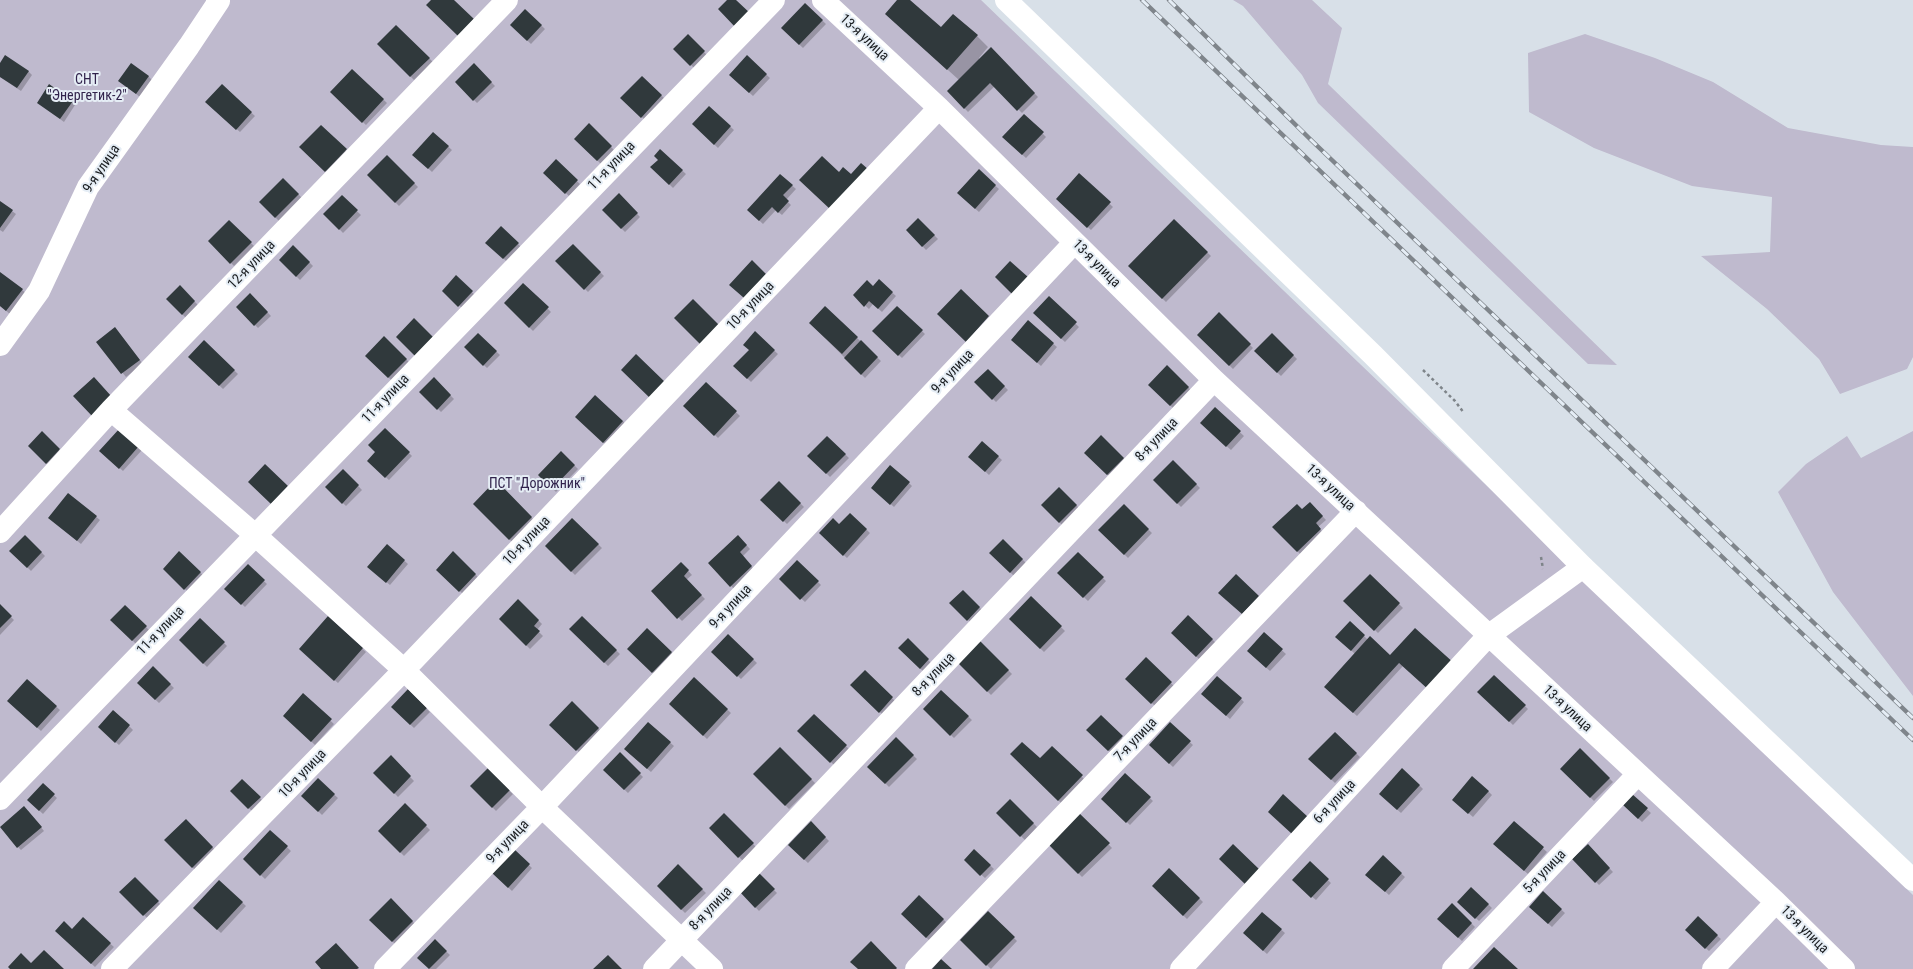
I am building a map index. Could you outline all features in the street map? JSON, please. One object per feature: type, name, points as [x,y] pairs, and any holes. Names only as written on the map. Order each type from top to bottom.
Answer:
[{"type":"street","name":"9-я улица","points":[[0,345],[39,291],[88,187],[189,46],[218,0]]},
{"type":"street","name":"12-я улица","points":[[0,532],[112,410],[506,0]]},
{"type":"street","name":"11-я улица","points":[[0,799],[254,534],[774,0]]},
{"type":"street","name":"13-я улица","points":[[823,0],[939,108],[1214,380],[1776,902],[1844,969]]},
{"type":"street","points":[[1006,0],[1378,360],[1583,567],[1913,880]]},
{"type":"street","name":"10-я улица","points":[[112,969],[404,670],[939,108]]},
{"type":"street","name":"9-я улица","points":[[385,969],[542,807],[1074,243]]},
{"type":"street","name":"8-я улица","points":[[654,969],[1214,380]]},
{"type":"street","points":[[112,410],[254,534],[404,670],[542,807],[712,969]]},
{"type":"street","name":"7-я улица","points":[[916,969],[1356,511]]},
{"type":"street","name":"6-я улица","points":[[1181,969],[1488,636],[1583,567]]},
{"type":"street","name":"5-я улица","points":[[1452,969],[1638,774]]},
{"type":"street","points":[[1712,969],[1776,902]]},
{"type":"path","points":[[1539,550],[1548,592]]},
{"type":"green space","name":"ПСТ \"Дорожник\"","points":[[0,0],[981,0],[1913,895],[1913,969],[0,969]]},
{"type":"green space","points":[[1233,0],[1312,0],[1342,28],[1328,84],[1617,365],[1588,364],[1318,103],[1302,75],[1243,6]]},
{"type":"green space","points":[[1585,34],[1655,58],[1713,82],[1788,128],[1881,145],[1913,147],[1913,357],[1907,369],[1840,394],[1819,359],[1767,309],[1701,256],[1770,252],[1772,197],[1692,186],[1594,148],[1529,112],[1528,53]]},
{"type":"green space","points":[[1913,431],[1913,696],[1833,592],[1778,492],[1806,464],[1847,436],[1861,458]]},
{"type":"building","points":[[431,0],[454,0],[474,19],[458,36],[426,5]]},
{"type":"building","points":[[727,0],[736,0],[751,14],[736,28],[718,9]]},
{"type":"building","points":[[897,0],[910,0],[941,27],[953,14],[978,35],[947,70],[885,14]]},
{"type":"building","points":[[805,3],[823,20],[799,45],[781,28]]},
{"type":"building","points":[[525,9],[542,25],[527,41],[510,25]]},
{"type":"building","points":[[396,25],[430,58],[410,77],[377,44]]},
{"type":"building","points":[[688,34],[705,51],[690,66],[673,49]]},
{"type":"building","points":[[991,47],[1035,93],[1017,111],[990,83],[964,109],[947,91]]},
{"type":"building","points":[[5,55],[29,71],[17,88],[0,77],[0,63]]},
{"type":"building","points":[[747,55],[767,74],[749,93],[729,75]]},
{"type":"building","points":[[131,63],[149,76],[136,94],[118,81]]},
{"type":"building","points":[[474,63],[492,82],[473,101],[455,82]]},
{"type":"building","points":[[352,69],[384,99],[362,123],[330,92]]},
{"type":"building","points":[[642,76],[662,95],[641,118],[620,98]]},
{"type":"building","points":[[49,84],[73,101],[60,119],[37,103]]},
{"type":"building","points":[[222,84],[252,112],[236,130],[205,102]]},
{"type":"building","points":[[709,106],[731,126],[714,145],[692,124]]},
{"type":"building","points":[[1024,114],[1044,132],[1022,155],[1002,137]]},
{"type":"building","points":[[589,123],[612,146],[597,161],[574,139]]},
{"type":"building","points":[[321,125],[347,149],[325,172],[299,147]]},
{"type":"building","points":[[433,132],[449,146],[428,169],[412,155]]},
{"type":"building","points":[[660,149],[683,170],[669,185],[650,167],[658,160],[654,156]]},
{"type":"building","points":[[387,155],[415,183],[395,203],[367,175]]},
{"type":"building","points":[[822,156],[839,172],[843,167],[851,174],[861,163],[869,170],[831,210],[799,180]]},
{"type":"building","points":[[556,159],[578,180],[565,194],[543,173]]},
{"type":"building","points":[[979,169],[996,185],[975,209],[957,193]]},
{"type":"building","points":[[1079,173],[1111,202],[1087,228],[1056,199]]},
{"type":"building","points":[[780,174],[793,185],[783,195],[789,201],[778,213],[772,207],[759,221],[747,210]]},
{"type":"building","points":[[283,178],[299,194],[275,218],[259,202]]},
{"type":"building","points":[[619,193],[638,213],[621,229],[602,210]]},
{"type":"building","points":[[342,195],[358,210],[339,230],[323,214]]},
{"type":"building","points":[[0,201],[13,210],[0,228]]},
{"type":"building","points":[[918,218],[935,235],[922,247],[906,230]]},
{"type":"building","points":[[1174,219],[1208,252],[1162,299],[1128,266]]},
{"type":"building","points":[[229,220],[252,242],[230,264],[208,241]]},
{"type":"building","points":[[501,226],[519,243],[503,259],[485,243]]},
{"type":"building","points":[[573,244],[601,272],[584,290],[555,261]]},
{"type":"building","points":[[293,245],[310,262],[296,277],[279,260]]},
{"type":"building","points":[[752,260],[766,274],[744,298],[729,285]]},
{"type":"building","points":[[1010,261],[1028,277],[1012,294],[995,277]]},
{"type":"building","points":[[0,272],[23,289],[6,311],[0,306]]},
{"type":"building","points":[[456,275],[473,291],[458,307],[442,291]]},
{"type":"building","points":[[879,279],[893,292],[878,309],[869,301],[864,307],[853,295],[867,280],[873,286]]},
{"type":"building","points":[[523,283],[549,307],[529,328],[504,303]]},
{"type":"building","points":[[180,285],[195,301],[182,315],[166,299]]},
{"type":"building","points":[[961,289],[989,316],[966,342],[937,314]]},
{"type":"building","points":[[250,293],[268,312],[254,326],[236,307]]},
{"type":"building","points":[[1049,296],[1077,322],[1061,339],[1033,313]]},
{"type":"building","points":[[693,299],[719,325],[700,344],[674,318]]},
{"type":"building","points":[[825,306],[858,337],[842,354],[809,323]]},
{"type":"building","points":[[897,306],[923,330],[898,356],[872,331]]},
{"type":"building","points":[[1219,312],[1251,344],[1229,366],[1197,335]]},
{"type":"building","points":[[414,318],[433,337],[415,356],[396,337]]},
{"type":"building","points":[[1028,320],[1054,343],[1037,363],[1011,340]]},
{"type":"building","points":[[115,327],[140,360],[121,374],[96,342]]},
{"type":"building","points":[[755,331],[775,350],[747,379],[733,366],[749,350],[743,345]]},
{"type":"building","points":[[478,333],[497,351],[483,366],[464,347]]},
{"type":"building","points":[[1272,333],[1294,355],[1277,373],[1254,351]]},
{"type":"building","points":[[384,336],[407,359],[388,378],[365,356]]},
{"type":"building","points":[[204,340],[235,370],[219,386],[188,357]]},
{"type":"building","points":[[861,340],[878,357],[861,375],[844,358]]},
{"type":"building","points":[[636,354],[666,383],[651,399],[621,370]]},
{"type":"building","points":[[1167,365],[1189,387],[1170,406],[1148,385]]},
{"type":"building","points":[[988,369],[1005,386],[992,400],[974,382]]},
{"type":"building","points":[[94,377],[112,397],[92,416],[73,396]]},
{"type":"building","points":[[434,377],[451,395],[437,410],[419,392]]},
{"type":"building","points":[[706,382],[737,411],[714,436],[683,406]]},
{"type":"building","points":[[595,395],[623,421],[603,443],[575,417]]},
{"type":"building","points":[[1215,407],[1241,431],[1226,447],[1200,423]]},
{"type":"building","points":[[120,428],[139,446],[119,469],[99,451]]},
{"type":"building","points":[[385,428],[410,452],[385,478],[367,461],[375,452],[368,445]]},
{"type":"building","points":[[42,431],[60,449],[46,464],[28,446]]},
{"type":"building","points":[[1101,435],[1124,458],[1107,475],[1084,453]]},
{"type":"building","points":[[827,436],[846,454],[826,474],[807,456]]},
{"type":"building","points":[[982,441],[999,456],[985,472],[968,457]]},
{"type":"building","points":[[561,451],[575,465],[552,489],[538,475]]},
{"type":"building","points":[[1173,460],[1197,484],[1177,504],[1153,480]]},
{"type":"building","points":[[265,464],[288,486],[271,504],[248,482]]},
{"type":"building","points":[[890,465],[910,482],[890,505],[871,488]]},
{"type":"building","points":[[343,469],[359,485],[342,504],[325,487]]},
{"type":"building","points":[[496,480],[532,517],[509,540],[473,504]]},
{"type":"building","points":[[779,481],[801,503],[783,522],[760,500]]},
{"type":"building","points":[[1059,487],[1077,505],[1059,523],[1041,505]]},
{"type":"building","points":[[68,493],[97,516],[77,541],[48,518]]},
{"type":"building","points":[[1310,502],[1323,516],[1316,523],[1321,529],[1297,552],[1272,527],[1297,504],[1302,509]]},
{"type":"building","points":[[1124,504],[1149,529],[1124,555],[1098,530]]},
{"type":"building","points":[[850,513],[867,529],[843,556],[819,533],[833,518],[839,524]]},
{"type":"building","points":[[572,518],[599,544],[571,572],[545,546]]},
{"type":"building","points":[[25,535],[42,552],[27,568],[9,551]]},
{"type":"building","points":[[738,535],[747,545],[740,552],[752,566],[730,587],[708,563]]},
{"type":"building","points":[[1003,539],[1023,559],[1010,573],[989,553]]},
{"type":"building","points":[[387,544],[405,560],[386,583],[367,567]]},
{"type":"building","points":[[179,551],[201,572],[184,590],[163,569]]},
{"type":"building","points":[[453,551],[476,574],[459,592],[436,570]]},
{"type":"building","points":[[1078,552],[1104,577],[1083,598],[1057,573]]},
{"type":"building","points":[[797,560],[819,581],[800,600],[779,579]]},
{"type":"building","points":[[681,562],[689,570],[684,576],[702,595],[677,619],[651,591]]},
{"type":"building","points":[[248,564],[265,580],[241,605],[224,589]]},
{"type":"building","points":[[1236,574],[1259,596],[1242,614],[1218,593]]},
{"type":"building","points":[[1370,574],[1400,603],[1374,631],[1343,601]]},
{"type":"building","points":[[963,590],[980,607],[967,621],[949,603]]},
{"type":"building","points":[[1031,596],[1062,626],[1040,649],[1009,619]]},
{"type":"building","points":[[518,599],[539,620],[534,626],[540,631],[526,646],[499,619]]},
{"type":"building","points":[[0,604],[12,616],[0,628]]},
{"type":"building","points":[[125,605],[147,626],[132,641],[110,620]]},
{"type":"building","points":[[1188,615],[1213,639],[1196,657],[1171,633]]},
{"type":"building","points":[[328,616],[363,648],[334,681],[299,649]]},
{"type":"building","points":[[582,616],[617,650],[604,663],[569,629]]},
{"type":"building","points":[[200,618],[225,642],[203,664],[179,640]]},
{"type":"building","points":[[1350,621],[1365,635],[1351,651],[1335,637]]},
{"type":"building","points":[[647,628],[672,652],[652,673],[627,649]]},
{"type":"building","points":[[1415,628],[1455,664],[1430,691],[1399,663],[1353,713],[1324,687],[1370,636],[1390,655]]},
{"type":"building","points":[[1264,632],[1283,649],[1266,668],[1247,651]]},
{"type":"building","points":[[728,634],[754,659],[737,677],[711,652]]},
{"type":"building","points":[[908,638],[929,659],[920,669],[898,648]]},
{"type":"building","points":[[980,641],[1009,670],[987,692],[958,663]]},
{"type":"building","points":[[1146,657],[1172,682],[1151,704],[1125,679]]},
{"type":"building","points":[[153,666],[171,684],[155,700],[137,683]]},
{"type":"building","points":[[865,670],[893,697],[879,713],[850,685]]},
{"type":"building","points":[[1494,675],[1526,705],[1509,722],[1477,692]]},
{"type":"building","points":[[1217,676],[1242,698],[1226,716],[1201,694]]},
{"type":"building","points":[[694,677],[728,709],[703,736],[669,704]]},
{"type":"building","points":[[27,679],[57,706],[37,728],[7,701]]},
{"type":"building","points":[[408,689],[427,708],[410,725],[391,707]]},
{"type":"building","points":[[941,690],[969,716],[950,736],[923,709]]},
{"type":"building","points":[[303,693],[332,719],[311,742],[283,716]]},
{"type":"building","points":[[572,701],[599,728],[576,751],[549,725]]},
{"type":"building","points":[[113,710],[130,725],[115,743],[98,727]]},
{"type":"building","points":[[814,714],[847,745],[830,763],[797,731]]},
{"type":"building","points":[[1101,715],[1123,736],[1108,751],[1086,730]]},
{"type":"building","points":[[648,722],[671,742],[647,769],[624,749]]},
{"type":"building","points":[[1170,722],[1191,741],[1169,764],[1149,745]]},
{"type":"building","points":[[1335,732],[1357,753],[1331,780],[1308,759]]},
{"type":"building","points":[[896,737],[914,755],[885,784],[867,767]]},
{"type":"building","points":[[1022,742],[1040,758],[1052,746],[1083,775],[1058,801],[1010,754]]},
{"type":"building","points":[[780,747],[812,779],[785,806],[753,774]]},
{"type":"building","points":[[1580,748],[1610,778],[1590,798],[1560,769]]},
{"type":"building","points":[[620,752],[641,773],[624,790],[603,770]]},
{"type":"building","points":[[391,755],[411,776],[394,794],[373,773]]},
{"type":"building","points":[[488,768],[510,790],[492,808],[470,786]]},
{"type":"building","points":[[1402,768],[1420,785],[1397,810],[1379,794]]},
{"type":"building","points":[[1125,773],[1151,797],[1126,823],[1101,799]]},
{"type":"building","points":[[1472,776],[1489,791],[1468,814],[1452,800]]},
{"type":"building","points":[[318,778],[335,794],[318,812],[301,796]]},
{"type":"building","points":[[242,779],[261,797],[248,809],[230,791]]},
{"type":"building","points":[[43,783],[55,794],[39,811],[27,800]]},
{"type":"building","points":[[1283,794],[1308,817],[1292,834],[1268,812]]},
{"type":"building","points":[[1632,794],[1648,808],[1638,819],[1623,805]]},
{"type":"building","points":[[1010,799],[1034,823],[1020,837],[996,813]]},
{"type":"building","points":[[405,803],[427,825],[400,853],[378,831]]},
{"type":"building","points":[[24,806],[42,827],[17,848],[0,827]]},
{"type":"building","points":[[724,813],[754,843],[738,858],[709,828]]},
{"type":"building","points":[[1079,813],[1110,843],[1078,874],[1048,844]]},
{"type":"building","points":[[186,819],[213,847],[192,868],[164,840]]},
{"type":"building","points":[[811,821],[826,837],[804,860],[788,845]]},
{"type":"building","points":[[1514,821],[1544,847],[1524,871],[1493,844]]},
{"type":"building","points":[[270,830],[288,846],[260,876],[243,859]]},
{"type":"building","points":[[1233,844],[1260,870],[1246,885],[1219,859]]},
{"type":"building","points":[[1588,844],[1610,868],[1595,883],[1572,859]]},
{"type":"building","points":[[514,849],[530,864],[508,888],[492,873]]},
{"type":"building","points":[[974,849],[991,865],[980,876],[964,860]]},
{"type":"building","points":[[1383,855],[1402,873],[1385,892],[1365,875]]},
{"type":"building","points":[[1310,861],[1329,879],[1311,898],[1292,880]]},
{"type":"building","points":[[678,864],[703,889],[681,910],[657,886]]},
{"type":"building","points":[[1169,868],[1200,898],[1183,916],[1152,886]]},
{"type":"building","points":[[758,872],[775,889],[755,908],[739,891]]},
{"type":"building","points":[[135,877],[159,901],[143,916],[119,892]]},
{"type":"building","points":[[219,880],[243,902],[217,930],[193,908]]},
{"type":"building","points":[[1471,887],[1489,904],[1475,919],[1457,902]]},
{"type":"building","points":[[1543,891],[1562,909],[1548,924],[1529,907]]},
{"type":"building","points":[[919,895],[944,919],[926,938],[901,914]]},
{"type":"building","points":[[391,898],[413,921],[392,942],[369,920]]},
{"type":"building","points":[[1452,903],[1472,923],[1458,938],[1437,919]]},
{"type":"building","points":[[988,911],[1015,937],[986,966],[960,940]]},
{"type":"building","points":[[1262,912],[1282,929],[1263,951],[1243,933]]},
{"type":"building","points":[[1698,916],[1718,935],[1705,949],[1685,930]]},
{"type":"building","points":[[83,917],[111,943],[91,964],[55,931],[64,921],[72,929]]},
{"type":"building","points":[[435,939],[447,951],[429,969],[417,958]]},
{"type":"building","points":[[871,941],[897,968],[896,969],[858,969],[850,962]]},
{"type":"building","points":[[336,943],[359,968],[321,969],[315,962]]},
{"type":"building","points":[[1494,947],[1518,969],[1473,969]]},
{"type":"building","points":[[44,950],[64,969],[10,969],[8,967],[21,953],[31,963]]},
{"type":"building","points":[[608,955],[622,969],[593,969]]},
{"type":"building","points":[[941,959],[952,969],[932,969]]},
{"type":"railway","points":[[1142,0],[1913,740]]},
{"type":"railway","points":[[1169,0],[1309,138],[1913,718]]},
{"type":"park label","name":"СHТ \"Энергетик-2\"","points":[[87,88]]}]
